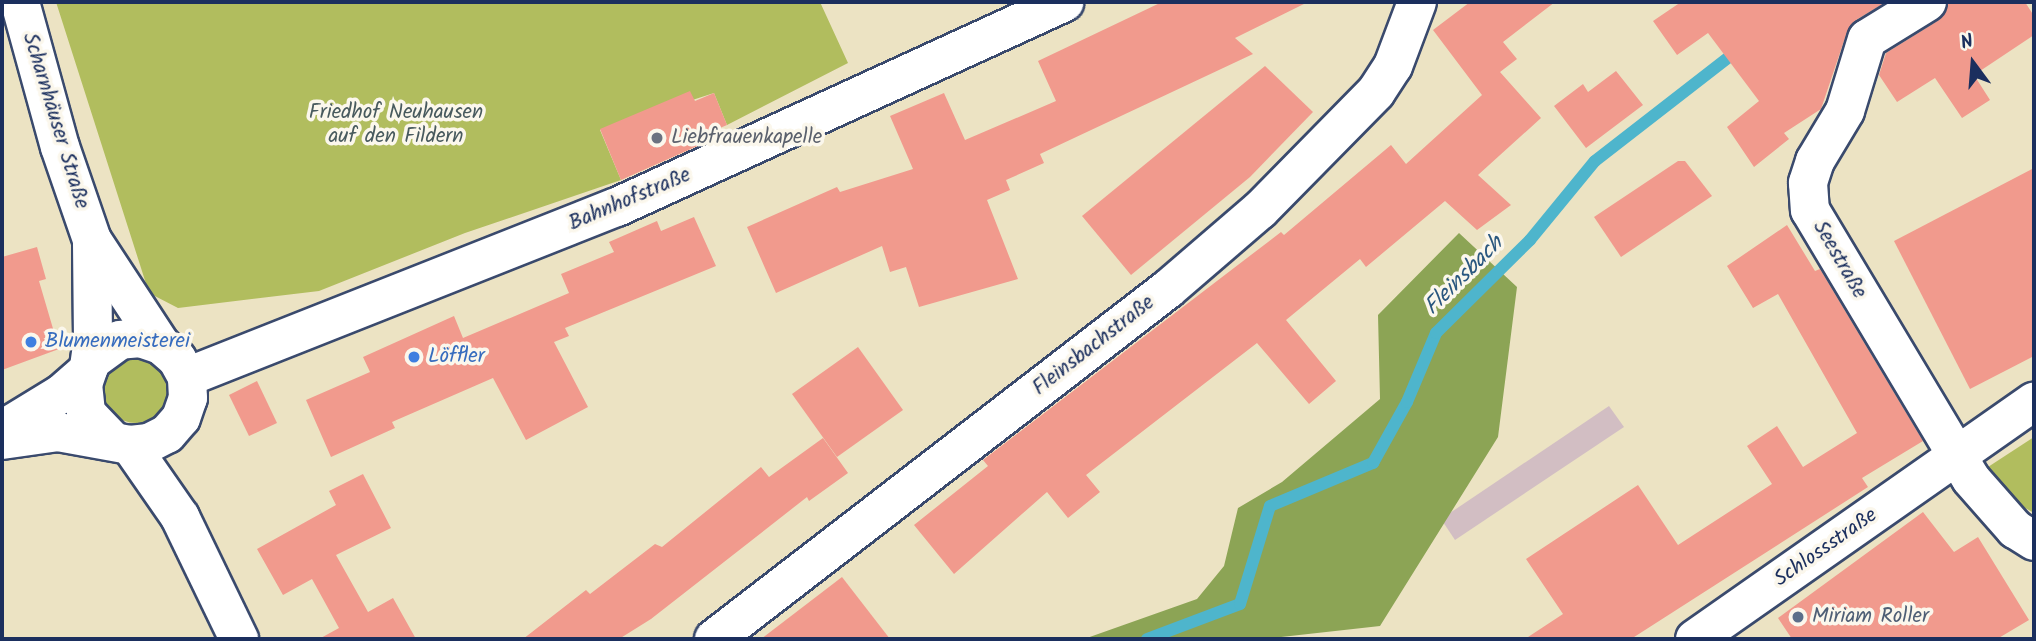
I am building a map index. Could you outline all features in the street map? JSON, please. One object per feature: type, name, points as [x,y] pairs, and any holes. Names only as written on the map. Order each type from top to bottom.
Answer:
[{"type":"street","name":"Scharnhäuser Straße","points":[[20,2],[60,147],[92,240],[161,345]]},
{"type":"street","name":"Bahnhofstraße","points":[[187,377],[617,207],[1064,2]]},
{"type":"street","name":"Fleinsbachstraße","points":[[714,639],[1168,289],[1260,210],[1376,92],[1393,66],[1417,2]]},
{"type":"street","name":"Seestraße","points":[[1927,2],[1867,39],[1845,111],[1815,161],[1808,183],[1810,210],[1823,238],[1956,455],[2015,529],[2034,541]]},
{"type":"street","name":"Scharnhäuser Straße","points":[[87,369],[93,339],[92,240]]},
{"type":"street","points":[[2,430],[61,394],[104,348],[120,340],[141,338],[161,345],[177,359],[187,377],[188,398],[173,427],[149,443],[121,442],[58,432],[2,440]]},
{"type":"street","points":[[87,369],[82,396],[86,414],[121,442],[180,517],[237,638]]},
{"type":"street","name":"Schlossstraße","points":[[1695,639],[2034,402]]},
{"type":"street","points":[[173,427],[180,517]]},
{"type":"shaded area","points":[[1609,406],[1624,427],[1455,540],[1441,519]]},
{"type":"green space","name":"Friedhof Neuhausen auf den Fildern","points":[[56,2],[820,2],[848,63],[727,125],[714,93],[600,130],[621,180],[465,233],[319,291],[178,308],[149,293]]},
{"type":"green space","points":[[1459,233],[1517,287],[1498,437],[1380,626],[1264,639],[1084,639],[1197,599],[1224,566],[1238,508],[1282,482],[1380,399],[1378,315]]},
{"type":"green space","points":[[136,357],[149,360],[159,367],[166,377],[169,390],[166,403],[159,413],[149,420],[136,423],[123,420],[113,413],[106,403],[103,390],[106,377],[113,367],[123,360]]},
{"type":"green space","points":[[2034,437],[2034,513],[2020,505],[1988,467]]},
{"type":"building","points":[[1162,2],[1308,2],[1235,38],[1253,54],[1040,154],[1044,163],[1006,180],[1010,190],[987,200],[1018,279],[919,307],[906,267],[890,272],[882,246],[776,293],[747,227],[837,187],[840,192],[913,169],[890,116],[944,93],[965,140],[1056,101],[1038,61]]},
{"type":"building","points":[[1470,2],[1555,2],[1503,42],[1517,59],[1500,72],[1541,118],[1478,175],[1511,205],[1477,230],[1445,201],[1366,267],[1360,259],[1286,320],[1336,381],[1309,404],[1257,343],[1086,475],[1100,492],[1068,518],[1047,492],[954,574],[914,525],[988,466],[983,460],[1281,232],[1284,235],[1391,145],[1406,164],[1482,95],[1433,30]]},
{"type":"building","points":[[1681,2],[1886,2],[1856,20],[1847,32],[1821,109],[1784,133],[1789,139],[1754,167],[1727,127],[1759,101],[1708,33],[1677,55],[1653,21]]},
{"type":"building","points":[[1949,2],[2025,2],[2034,16],[2034,35],[1974,75],[1990,100],[1962,118],[1935,78],[1897,102],[1879,75],[1886,53],[1939,20]]},
{"type":"building","points":[[1265,66],[1313,112],[1250,177],[1131,275],[1082,216]]},
{"type":"building","points":[[1616,71],[1643,105],[1586,148],[1554,106],[1583,84],[1588,92]]},
{"type":"building","name":"Liebfrauenkapelle","points":[[690,91],[695,101],[714,93],[727,125],[708,133],[711,140],[621,180],[600,129]]},
{"type":"building","points":[[1678,161],[1685,161],[1712,196],[1621,257],[1594,217]]},
{"type":"building","points":[[2034,168],[2034,356],[1970,389],[1894,241]]},
{"type":"building","points":[[694,217],[716,266],[565,328],[569,336],[554,342],[588,407],[526,440],[493,378],[392,422],[395,428],[331,457],[306,400],[370,372],[363,357],[454,316],[463,338],[569,293],[561,274],[614,252],[609,242],[657,221],[661,231]]},
{"type":"building","points":[[1787,225],[1815,271],[1820,269],[1923,441],[1862,478],[1868,487],[1631,639],[1525,639],[1563,614],[1526,559],[1638,485],[1678,545],[1772,484],[1747,446],[1777,426],[1803,467],[1857,433],[1778,294],[1753,308],[1727,266]]},
{"type":"building","points":[[37,247],[46,279],[39,281],[59,349],[2,370],[2,257]]},
{"type":"building","points":[[858,347],[903,410],[837,457],[792,394]]},
{"type":"building","points":[[257,381],[277,423],[249,436],[229,395]]},
{"type":"building","points":[[823,438],[848,473],[809,501],[807,497],[651,619],[619,639],[523,639],[586,590],[590,594],[655,544],[662,547],[761,467],[769,477]]},
{"type":"building","points":[[363,474],[391,528],[336,555],[368,612],[393,598],[416,639],[319,639],[339,628],[312,579],[283,595],[257,549],[336,505],[329,491]]},
{"type":"building","points":[[1923,512],[1954,552],[1978,537],[2029,620],[1997,639],[1792,639],[1778,618]]},
{"type":"building","points":[[842,577],[890,639],[761,639]]},
{"type":"waterway","name":"Fleinsbach","points":[[1147,639],[1240,604],[1270,506],[1373,463],[1407,402],[1436,333],[1530,240],[1595,161],[1738,50]]},
{"type":"place","name":"Liebfrauenkapelle","points":[[657,138]]},
{"type":"place","name":"Blumenmeisterei","points":[[31,342]]},
{"type":"place","name":"Löffler","points":[[414,357]]},
{"type":"place","name":"Miriam Roller","points":[[1798,617]]}]
